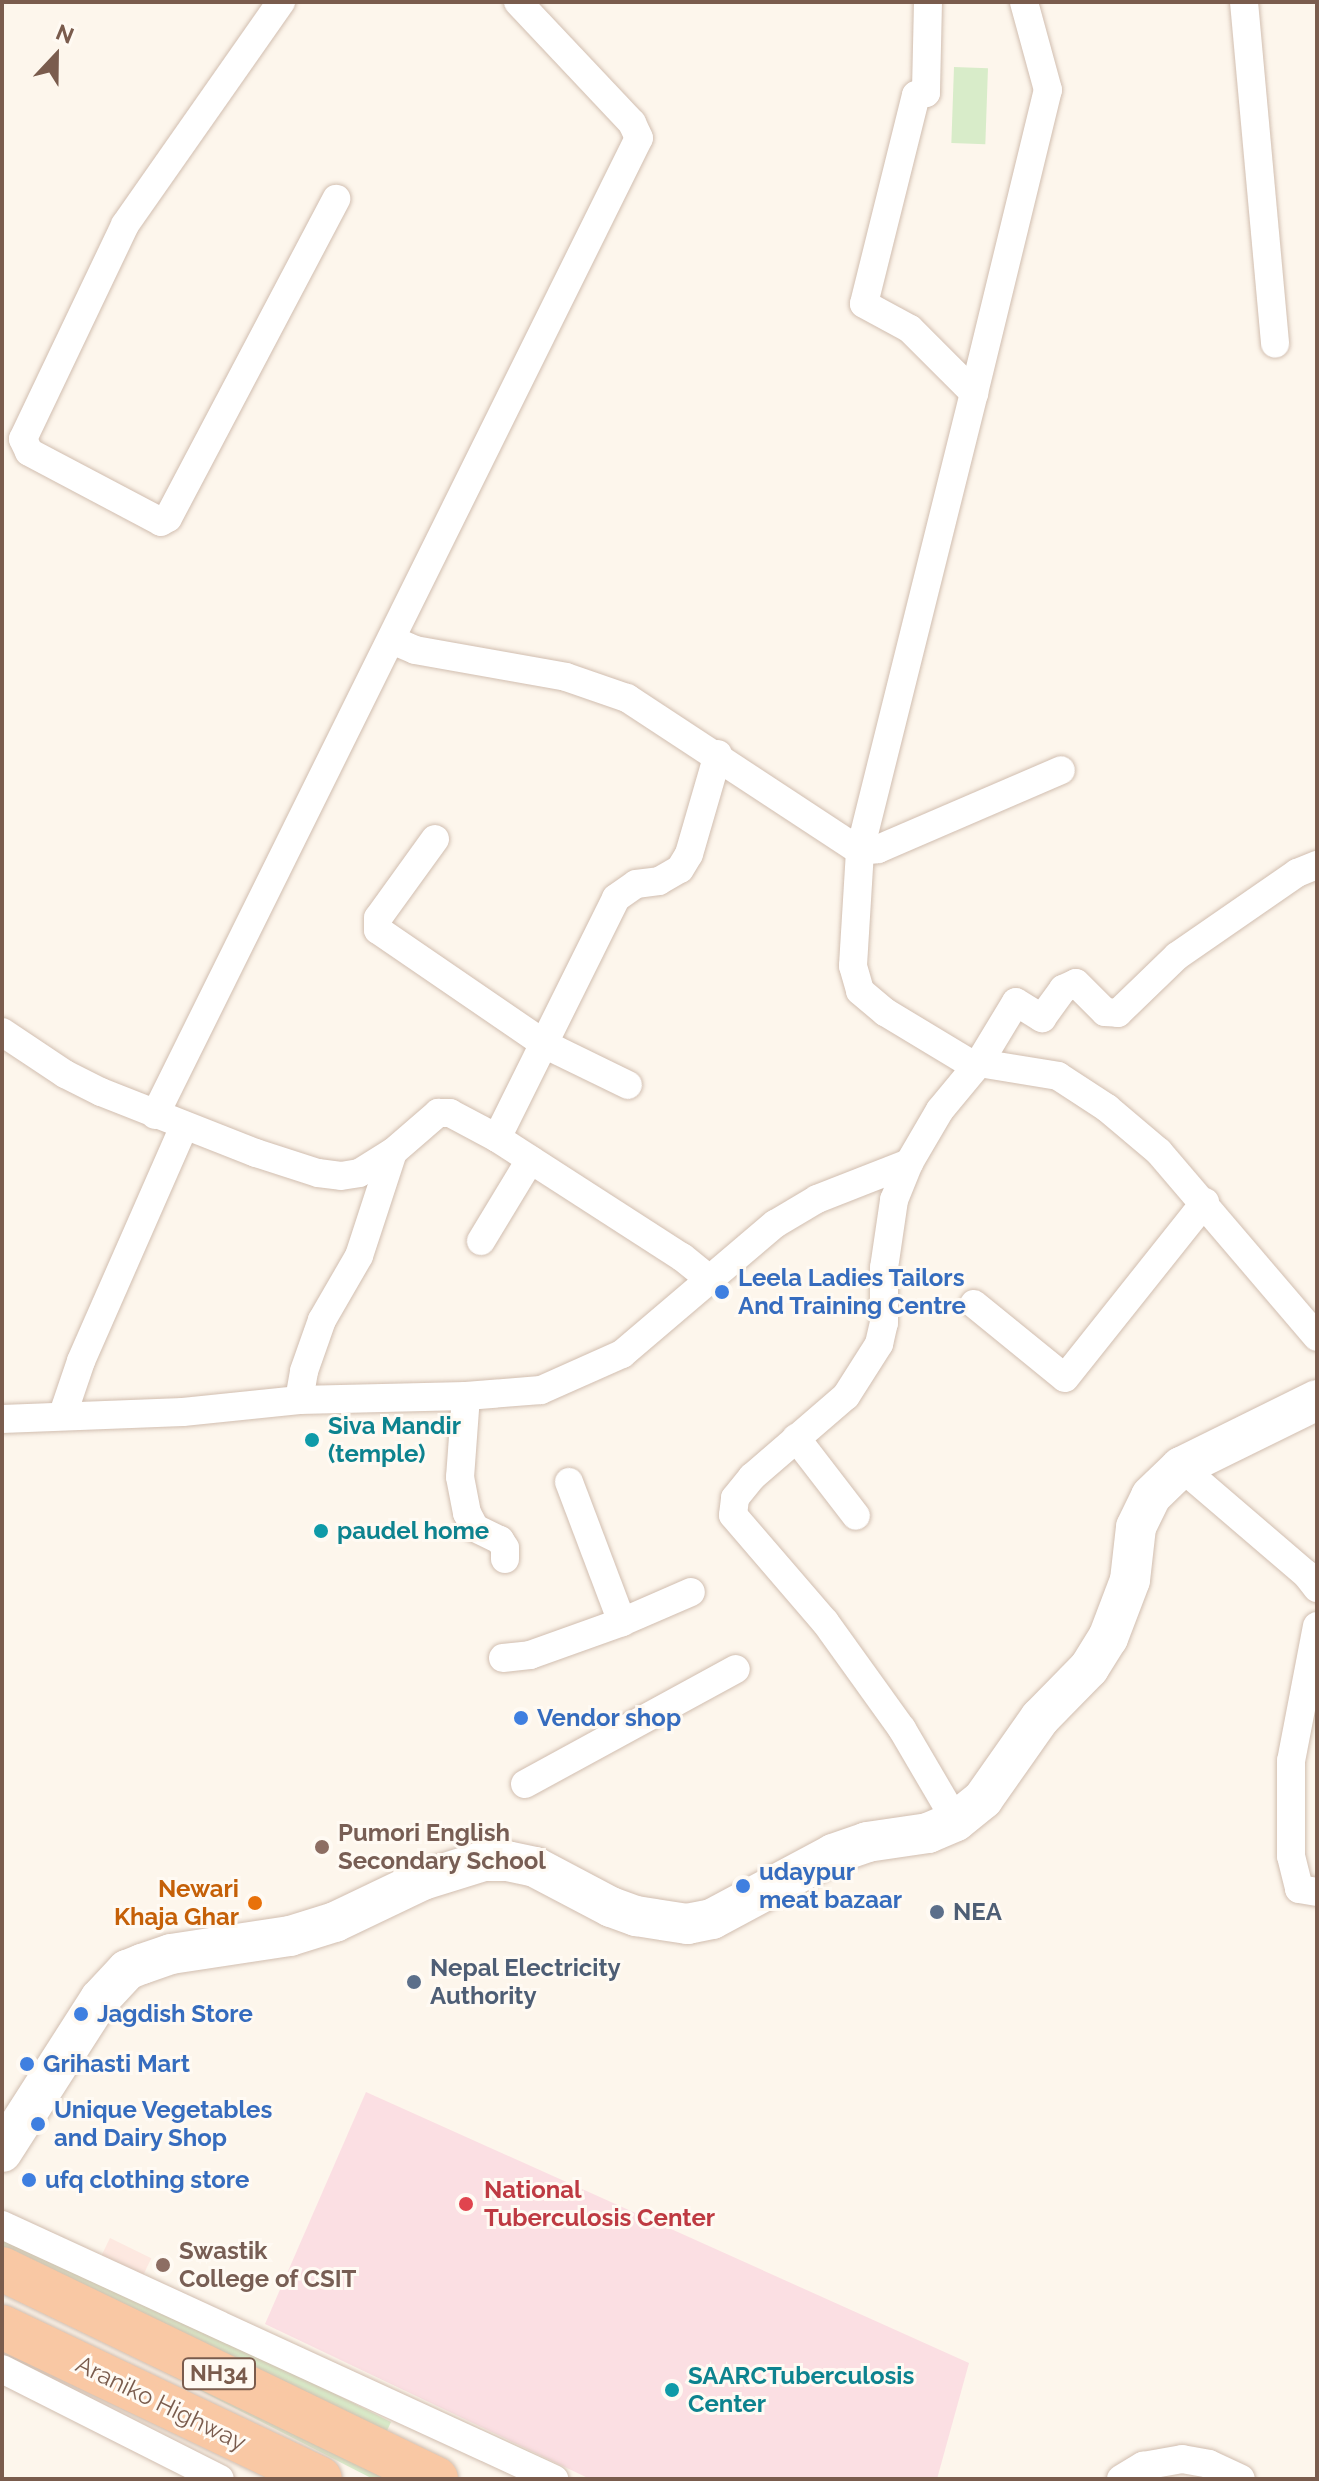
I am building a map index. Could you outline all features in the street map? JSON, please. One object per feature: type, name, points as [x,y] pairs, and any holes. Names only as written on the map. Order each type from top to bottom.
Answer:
[{"type":"highway","name":"NH34","points":[[2,2269],[436,2479]]},
{"type":"highway","name":"Araniko Highway","points":[[2,2327],[320,2479]]},
{"type":"main road","points":[[2,2152],[100,1999],[127,1970],[142,1964],[171,1954],[290,1936],[335,1922],[423,1880],[484,1861],[507,1861],[535,1867],[611,1907],[636,1916],[687,1924],[712,1919],[833,1854],[867,1842],[928,1833],[956,1821],[983,1799],[1040,1718],[1089,1668],[1102,1648],[1121,1611],[1130,1580],[1136,1527],[1151,1496],[1181,1467],[1317,1400]]},
{"type":"street","points":[[281,2],[125,225],[23,439],[29,452],[161,522],[168,518],[336,199]]},
{"type":"street","points":[[155,1115],[639,138],[632,123],[518,2]]},
{"type":"street","points":[[928,2],[926,93],[916,95],[864,304],[910,329],[974,393]]},
{"type":"street","points":[[1024,2],[1048,90],[860,851],[853,966],[860,991],[885,1012],[978,1065],[1058,1076],[1107,1108],[1159,1152],[1205,1202],[1317,1337]]},
{"type":"street","points":[[1244,2],[1275,344]]},
{"type":"street","points":[[392,640],[415,650],[566,677],[627,698],[718,754],[860,851],[878,849],[1061,770]]},
{"type":"street","points":[[497,1138],[546,1045],[616,898],[636,884],[659,881],[680,869],[689,854],[718,754]]},
{"type":"street","points":[[435,839],[378,918],[378,930],[546,1045],[628,1085]]},
{"type":"street","points":[[956,1821],[902,1729],[825,1622],[733,1515],[735,1498],[752,1477],[846,1396],[879,1344],[884,1323],[884,1268],[894,1200],[909,1163],[940,1110],[978,1065],[1016,1002],[1042,1018],[1063,989],[1076,983],[1105,1012],[1118,1013],[1177,956],[1297,873],[1317,865]]},
{"type":"street","points":[[2,1032],[65,1074],[155,1115],[318,1173],[341,1176],[359,1173],[393,1152],[438,1113],[450,1113],[497,1138],[682,1257],[710,1280]]},
{"type":"street","points":[[63,1414],[81,1361],[184,1126]]},
{"type":"street","points":[[299,1400],[304,1371],[322,1320],[359,1256],[393,1152]]},
{"type":"street","points":[[481,1241],[530,1160]]},
{"type":"street","points":[[2,1419],[63,1414],[183,1412],[299,1400],[466,1396],[541,1390],[622,1354],[775,1224],[817,1199],[909,1163]]},
{"type":"street","points":[[974,1304],[1065,1378],[1205,1202]]},
{"type":"street","points":[[466,1396],[460,1477],[467,1513],[475,1528],[500,1540],[505,1548],[505,1559]]},
{"type":"street","points":[[796,1438],[856,1516]]},
{"type":"street","points":[[1181,1467],[1306,1574],[1317,1588]]},
{"type":"street","points":[[569,1482],[622,1622]]},
{"type":"street","points":[[503,1658],[530,1655],[622,1622],[691,1592]]},
{"type":"street","points":[[1317,1626],[1291,1761],[1291,1856],[1299,1889],[1317,1892]]},
{"type":"street","points":[[525,1784],[736,1669]]},
{"type":"street","points":[[2,2225],[554,2479]]},
{"type":"street","points":[[2,2369],[220,2479]]},
{"type":"street","points":[[1121,2479],[1143,2466],[1182,2459],[1209,2464],[1241,2479]]},
{"type":"shaded area","name":"National Tuberculosis Center","points":[[366,2092],[969,2363],[937,2479],[590,2479],[265,2324]]},
{"type":"shaded area","points":[[110,2238],[151,2258],[143,2276],[101,2256]]},
{"type":"green space","points":[[954,67],[988,68],[985,144],[951,143]]},
{"type":"green space","points":[[2,2238],[220,2336],[391,2422],[386,2433],[2,2247]]},
{"type":"green space","points":[[2,2289],[398,2479],[373,2479]]},
{"type":"place","name":"Leela Ladies Tailors And Training Centre","points":[[722,1292]]},
{"type":"place","name":"Siva Mandir (temple)","points":[[312,1440]]},
{"type":"place","name":"paudel home","points":[[321,1531]]},
{"type":"place","name":"Vendor shop","points":[[521,1718]]},
{"type":"place","name":"Pumori English Secondary School","points":[[322,1847]]},
{"type":"place","name":"udaypur meat bazaar","points":[[743,1886]]},
{"type":"place","name":"Newari Khaja Ghar","points":[[255,1903]]},
{"type":"place","name":"NEA","points":[[937,1912]]},
{"type":"place","name":"Nepal Electricity Authority","points":[[414,1982]]},
{"type":"place","name":"Jagdish Store","points":[[81,2014]]},
{"type":"place","name":"Grihasti Mart","points":[[27,2064]]},
{"type":"place","name":"Unique Vegetables and Dairy Shop","points":[[38,2124]]},
{"type":"place","name":"ufq clothing store","points":[[29,2180]]},
{"type":"place","name":"National Tuberculosis Center","points":[[466,2204]]},
{"type":"place","name":"Swastik College of CSIT","points":[[163,2265]]},
{"type":"place","name":"SAARCTuberculosis Center","points":[[672,2390]]}]
